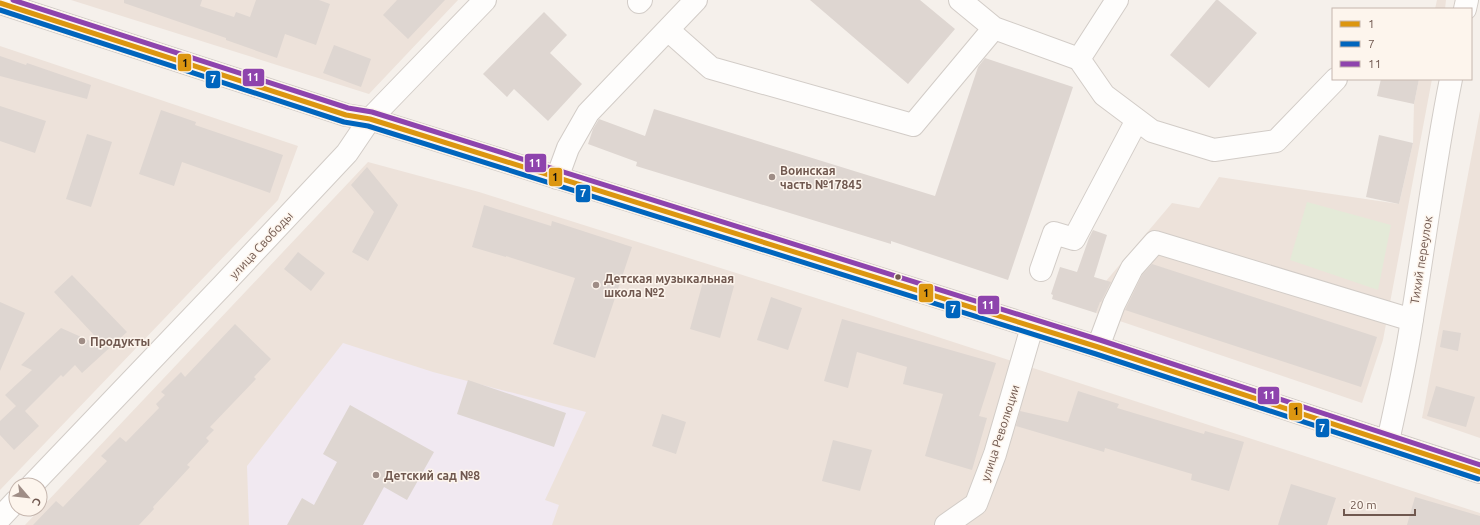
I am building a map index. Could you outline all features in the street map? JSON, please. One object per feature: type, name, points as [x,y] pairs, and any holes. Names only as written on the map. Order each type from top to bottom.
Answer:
[{"type":"street","name":"улица Свободы","points":[[40,477],[347,153],[370,119],[485,0]]},
{"type":"street","points":[[557,178],[568,148],[588,113],[696,0]]},
{"type":"street","points":[[960,0],[994,28],[1079,59],[1104,95],[1152,131],[1214,150],[1276,141],[1335,80]]},
{"type":"street","points":[[1079,59],[1117,0]]},
{"type":"street","points":[[0,3],[346,115],[370,119],[1032,326],[1480,472]]},
{"type":"street","points":[[668,30],[711,68],[912,125],[994,28]]},
{"type":"street","name":"Тихий переулок","points":[[1388,441],[1412,320],[1419,267],[1451,80]]},
{"type":"street","points":[[1041,270],[1054,233],[1074,239],[1137,120]]},
{"type":"street","points":[[1098,347],[1114,304],[1132,268],[1155,242],[1412,320]]},
{"type":"street","name":"улица Революции","points":[[946,525],[976,504],[996,454],[1032,326]]},
{"type":"street","points":[[0,518],[8,510]]},
{"type":"shaded area","points":[[71,0],[458,0],[369,94]]},
{"type":"shaded area","points":[[1437,0],[1446,0],[1445,8],[1435,8]]},
{"type":"shaded area","points":[[0,46],[298,146],[278,200],[12,477],[8,477],[8,482],[0,490]]},
{"type":"shaded area","points":[[1419,80],[1432,80],[1383,340],[1362,403],[1096,313],[1106,281],[1172,203],[1199,208],[1219,177],[1399,204],[1413,143],[1414,104]]},
{"type":"shaded area","points":[[1480,111],[1480,438],[1422,418]]},
{"type":"shaded area","points":[[368,162],[479,192],[876,317],[1480,513],[1480,525],[25,525],[33,517],[48,517],[48,501]]},
{"type":"shaded area","points":[[343,343],[433,372],[586,412],[545,500],[559,505],[552,525],[249,525],[247,466]]},
{"type":"green space","points":[[1307,202],[1391,225],[1378,290],[1290,260]]},
{"type":"building","points":[[124,0],[202,0],[200,6],[234,17],[236,12],[250,17],[256,0],[319,0],[330,4],[316,45],[285,34],[277,58],[226,40],[226,38],[124,3]]},
{"type":"building","points":[[397,0],[445,0],[408,39],[383,15]]},
{"type":"building","points":[[810,0],[920,0],[955,29],[908,84]]},
{"type":"building","points":[[1216,0],[1218,0],[1257,33],[1209,88],[1170,55]]},
{"type":"building","points":[[544,12],[567,35],[550,53],[582,84],[548,121],[514,89],[507,97],[483,74]]},
{"type":"building","points":[[334,45],[371,59],[361,87],[323,73]]},
{"type":"building","points":[[0,56],[26,65],[27,63],[91,85],[87,99],[0,76]]},
{"type":"building","points":[[985,58],[1073,87],[1008,280],[891,241],[891,244],[636,166],[637,162],[588,144],[593,129],[599,119],[645,136],[654,109],[935,196],[978,67]]},
{"type":"building","points":[[1381,80],[1419,80],[1414,104],[1377,96]]},
{"type":"building","points":[[0,106],[46,121],[35,153],[0,141]]},
{"type":"building","points":[[161,110],[196,122],[195,125],[283,155],[270,193],[182,162],[174,186],[139,174]]},
{"type":"building","points":[[87,134],[112,142],[91,207],[66,199]]},
{"type":"building","points":[[1379,135],[1413,143],[1399,204],[1366,197]]},
{"type":"building","points":[[367,167],[398,205],[368,261],[352,252],[374,212],[351,185]]},
{"type":"building","name":"Детская музыкальная школа №2","points":[[484,205],[551,226],[552,221],[632,247],[595,358],[553,344],[575,278],[472,247]]},
{"type":"building","points":[[1093,230],[1107,235],[1094,277],[1111,282],[1096,313],[1052,299],[1053,295],[1051,294],[1060,267],[1077,272]]},
{"type":"building","points":[[298,252],[325,273],[311,291],[284,269]]},
{"type":"building","points":[[1152,264],[1377,337],[1361,387],[1125,310],[1142,275]]},
{"type":"building","points":[[72,275],[127,332],[82,373],[75,365],[63,377],[61,375],[25,411],[39,426],[14,450],[0,435],[0,421],[16,406],[5,395],[32,370],[21,365],[61,328],[106,348],[54,292]]},
{"type":"building","points":[[704,278],[734,286],[720,338],[690,329]]},
{"type":"building","points":[[771,297],[802,308],[788,350],[757,340]]},
{"type":"building","points":[[0,302],[25,313],[0,371]]},
{"type":"building","points":[[842,319],[996,363],[979,416],[987,418],[972,470],[925,456],[943,394],[903,384],[907,367],[857,352],[848,388],[824,381]]},
{"type":"building","points":[[235,324],[271,359],[254,377],[256,379],[210,427],[214,430],[206,438],[209,441],[187,465],[190,467],[153,507],[154,509],[139,525],[33,525],[41,517],[48,517],[48,509],[56,501],[63,507],[107,461],[101,456],[120,437],[126,442],[159,408],[156,404],[165,395],[161,392],[181,372],[185,377]]},
{"type":"building","points":[[1443,330],[1461,333],[1458,351],[1440,347]]},
{"type":"building","points":[[468,380],[566,413],[554,447],[457,414]]},
{"type":"building","points":[[1436,386],[1475,397],[1466,427],[1427,416]]},
{"type":"building","points":[[1078,391],[1119,404],[1117,408],[1204,434],[1205,431],[1244,442],[1229,491],[1191,480],[1192,474],[1105,448],[1104,452],[1016,426],[1020,411],[1068,422]]},
{"type":"building","name":"Детский сад №8","points":[[350,405],[434,452],[407,500],[384,487],[363,525],[287,525],[302,498],[314,505],[337,462],[323,454]]},
{"type":"building","points":[[662,414],[686,422],[676,454],[652,446]]},
{"type":"building","points":[[833,440],[872,450],[860,491],[822,481]]},
{"type":"building","points":[[1291,484],[1336,498],[1327,525],[1278,525]]},
{"type":"building","points":[[1415,497],[1480,516],[1480,525],[1407,525]]},
{"type":"transit line","name":"11","points":[[13,0],[348,108],[372,112],[1100,340],[1480,465]]},
{"type":"transit line","name":"1","points":[[0,3],[346,115],[370,119],[1098,347],[1480,472]]},
{"type":"transit line","name":"7","points":[[0,10],[344,122],[368,126],[1096,354],[1478,479]]},
{"type":"place","name":"Воинская часть №17845","points":[[772,177]]},
{"type":"place","name":"Детская музыкальная школа №2","points":[[596,285]]},
{"type":"place","name":"Продукты","points":[[82,341]]},
{"type":"place","name":"Детский сад №8","points":[[376,475]]}]
